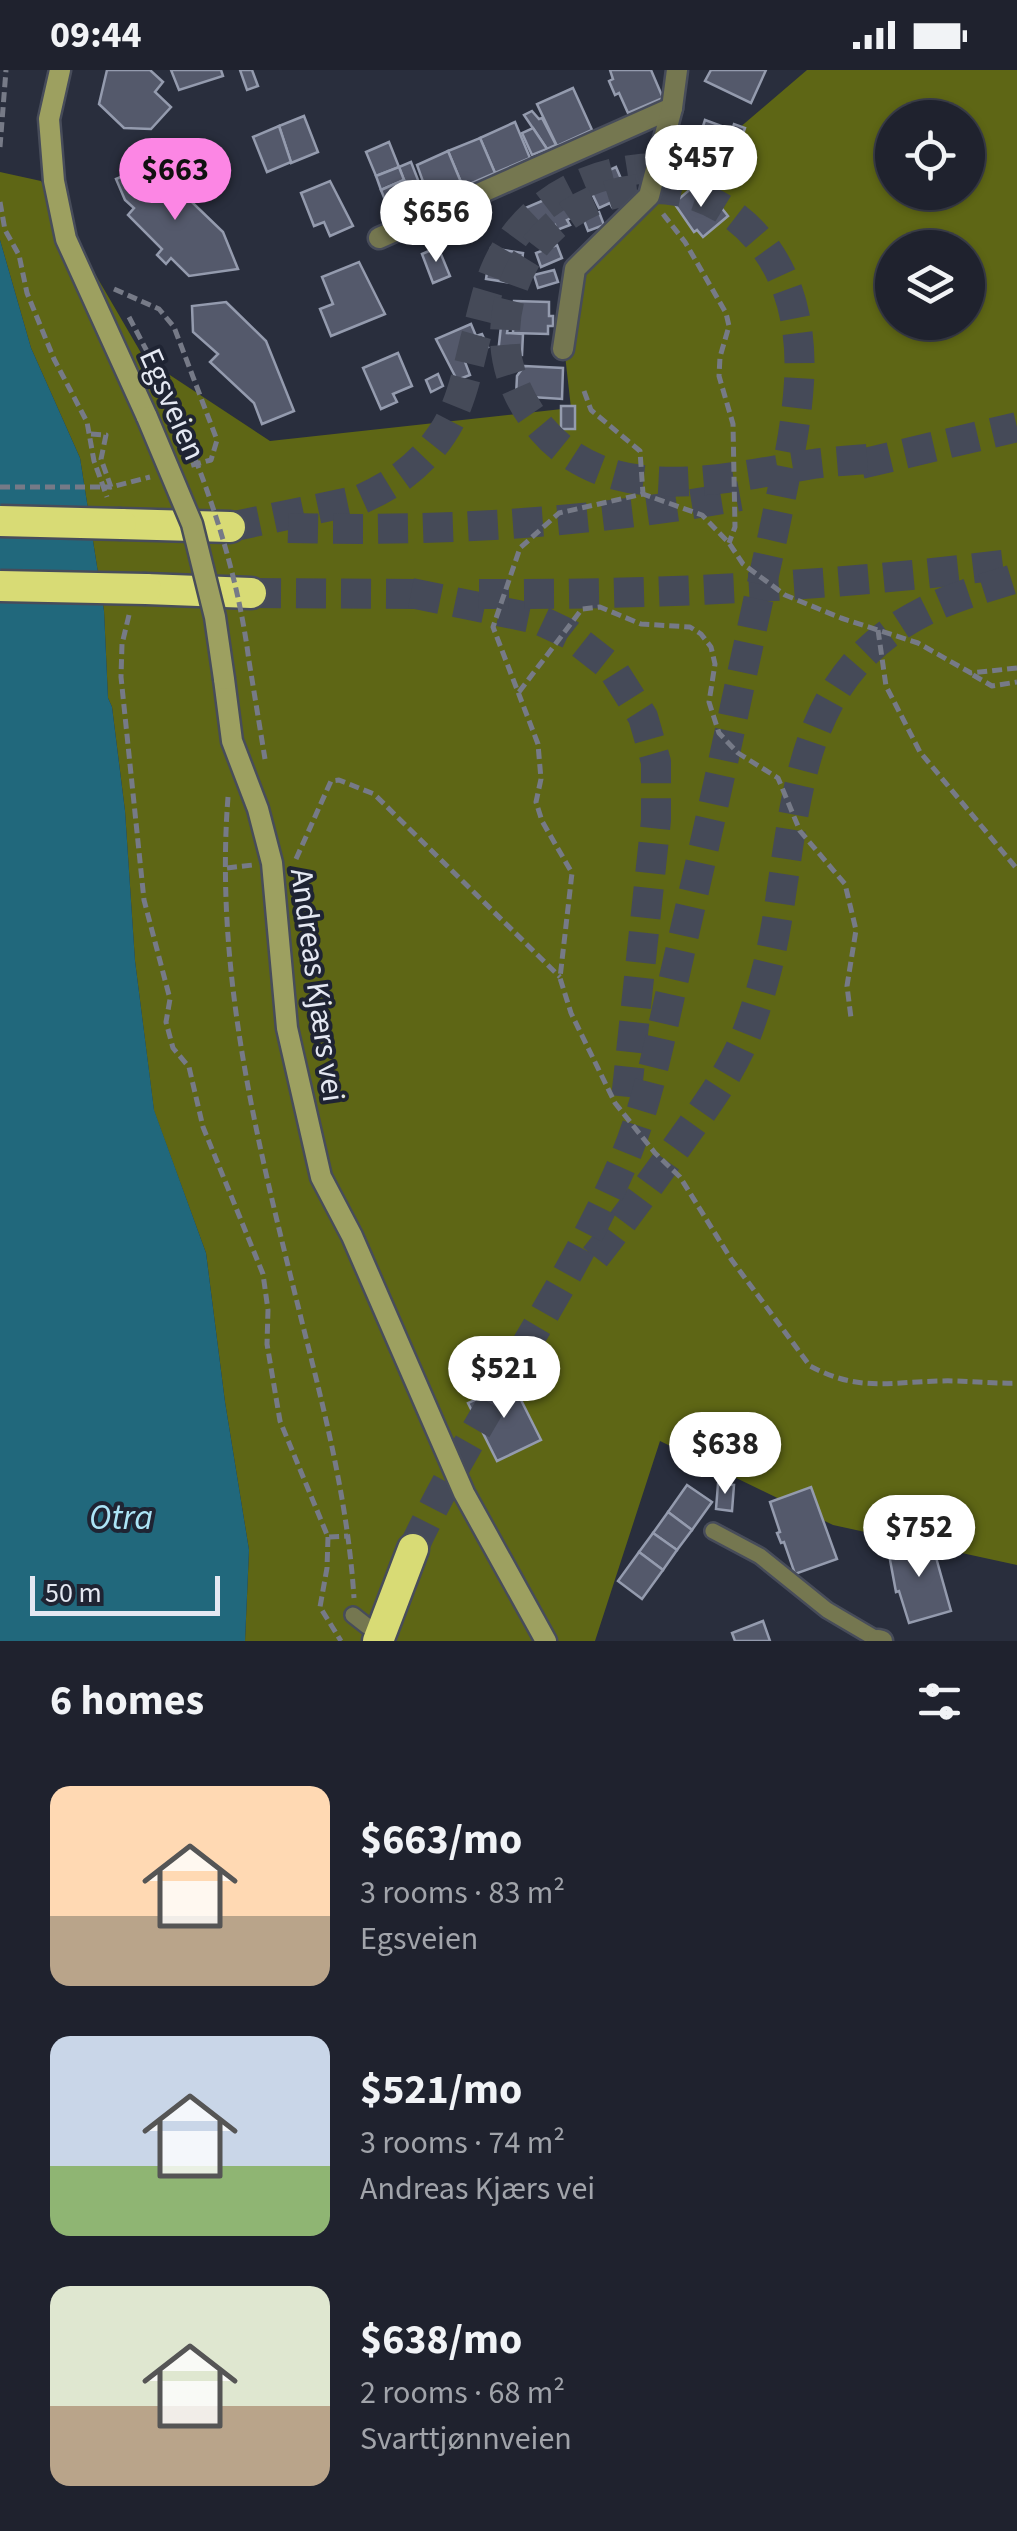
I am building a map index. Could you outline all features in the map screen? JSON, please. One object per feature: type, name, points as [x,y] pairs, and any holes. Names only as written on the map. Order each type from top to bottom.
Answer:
[{"type":"highway","points":[[0,521],[116,518],[230,527]]},
{"type":"highway","points":[[0,586],[138,595],[252,593]]},
{"type":"highway","points":[[386,1638],[420,1552]]},
{"type":"street","name":"Egsveien","points":[[60,70],[50,119],[54,181],[66,239],[192,524],[214,617],[227,715],[240,767]]},
{"type":"street","points":[[563,349],[576,270],[650,196],[678,70]]},
{"type":"street","points":[[380,238],[672,108]]},
{"type":"street","name":"Andreas Kjærs vei","points":[[240,767],[258,809],[272,863],[287,1028],[321,1177],[352,1236],[464,1492],[546,1641]]},
{"type":"lane","points":[[713,1531],[760,1556],[828,1610],[880,1640]]},
{"type":"lane","points":[[353,1615],[386,1638]]},
{"type":"path","points":[[0,147],[6,70]]},
{"type":"path","points":[[650,196],[686,242],[726,313],[729,326],[719,376],[732,424],[735,527],[729,543]]},
{"type":"path","points":[[0,202],[4,230],[18,255],[27,292],[90,434],[94,461],[116,518]]},
{"type":"path","points":[[108,275],[160,376]]},
{"type":"path","points":[[114,289],[159,309],[174,327],[212,422],[218,440],[211,460],[178,469]]},
{"type":"path","points":[[584,391],[591,410],[640,451],[643,494]]},
{"type":"path","points":[[90,434],[106,435],[101,459],[111,487]]},
{"type":"path","points":[[0,488],[111,487],[161,474]]},
{"type":"path","points":[[1017,682],[992,686],[918,643],[785,595],[743,564],[702,515],[643,494],[559,513],[520,548],[493,627],[538,744],[541,779],[536,802],[542,821],[572,874],[560,978],[571,1012],[616,1104],[655,1153],[680,1176],[731,1259],[810,1366],[828,1376],[882,1386],[940,1380],[1017,1383]]},
{"type":"path","points":[[138,595],[122,644],[121,678],[144,900],[170,999],[166,1022],[173,1048],[189,1067],[203,1127],[264,1274],[268,1344],[280,1421],[328,1537],[320,1606],[340,1641]]},
{"type":"path","points":[[519,692],[582,608],[600,607],[642,624],[690,627],[701,634],[715,664],[709,702],[720,734],[738,753],[778,778],[800,832],[845,884],[856,930],[848,986],[850,1018]]},
{"type":"path","points":[[878,630],[886,686],[920,752],[1017,869]]},
{"type":"path","points":[[250,661],[261,739]]},
{"type":"path","points":[[971,673],[1017,668]]},
{"type":"path","points":[[240,767],[228,793],[226,822],[230,959],[238,1042],[252,1117],[324,1408],[348,1536],[353,1615]]},
{"type":"path","points":[[296,876],[296,859],[332,780],[339,780],[374,794],[560,978]]},
{"type":"path","points":[[328,1537],[348,1536]]},
{"type":"green space","points":[[807,70],[1017,70],[1017,1565],[833,1525],[660,1441],[595,1641],[245,1641],[249,1550],[206,1253],[154,1111],[135,961],[125,811],[108,698],[104,611],[80,458],[31,348],[0,240],[0,172],[41,181],[144,358],[270,441],[571,408],[565,355],[568,290],[656,199]]},
{"type":"water","name":"Otra","points":[[0,240],[31,348],[80,458],[104,611],[108,698],[125,811],[135,961],[154,1110],[206,1253],[249,1550],[245,1641],[0,1641]]},
{"type":"building","points":[[107,70],[150,70],[163,82],[155,92],[171,107],[151,129],[124,128],[99,104]]},
{"type":"building","points":[[171,70],[221,70],[223,76],[179,90]]},
{"type":"building","points":[[240,70],[252,70],[258,86],[247,90]]},
{"type":"building","points":[[610,70],[651,70],[663,98],[628,113],[609,81],[613,79]]},
{"type":"building","points":[[711,70],[766,70],[751,103],[705,81]]},
{"type":"building","points":[[573,88],[592,130],[557,146],[537,104]]},
{"type":"building","points":[[532,111],[542,118],[556,145],[547,149],[524,115]]},
{"type":"building","points":[[304,116],[318,152],[291,163],[279,126]]},
{"type":"building","points":[[705,120],[732,130],[734,124],[745,128],[733,164],[695,151]]},
{"type":"building","points":[[515,122],[530,158],[495,173],[480,138]]},
{"type":"building","points":[[279,126],[291,162],[267,172],[253,137]]},
{"type":"building","points":[[533,128],[547,149],[532,155],[522,133]]},
{"type":"building","points":[[480,138],[495,173],[463,187],[448,151]]},
{"type":"building","points":[[389,142],[399,167],[376,176],[366,152]]},
{"type":"building","points":[[448,151],[463,187],[430,201],[417,165]]},
{"type":"building","points":[[161,160],[169,180],[223,232],[238,269],[189,276],[171,258],[166,264],[157,255],[162,249],[128,215],[134,208],[125,200],[116,179]]},
{"type":"building","points":[[411,162],[420,185],[408,190],[399,167]]},
{"type":"building","points":[[399,167],[404,180],[381,190],[376,176]]},
{"type":"building","points":[[616,167],[628,195],[615,201],[617,205],[612,207],[610,203],[599,208],[586,181]]},
{"type":"building","points":[[404,180],[408,190],[385,200],[381,190]]},
{"type":"building","points":[[330,181],[353,226],[330,236],[324,222],[314,226],[301,193]]},
{"type":"building","points":[[700,181],[728,216],[703,237],[697,230],[694,232],[674,203]]},
{"type":"building","points":[[563,192],[573,217],[567,220],[570,225],[557,230],[555,225],[529,236],[523,209]]},
{"type":"building","points":[[599,212],[604,225],[588,231],[583,218]]},
{"type":"building","points":[[557,245],[562,258],[541,267],[536,253]]},
{"type":"building","points":[[438,247],[450,276],[433,283],[422,254]]},
{"type":"building","points":[[491,248],[523,253],[519,284],[486,279]]},
{"type":"building","points":[[359,262],[385,314],[331,336],[320,309],[333,304],[322,277]]},
{"type":"building","points":[[554,270],[558,282],[538,288],[534,275]]},
{"type":"building","points":[[514,301],[549,302],[553,326],[548,326],[548,334],[513,333]]},
{"type":"building","points":[[226,302],[266,341],[294,411],[262,424],[254,403],[210,362],[218,354],[193,332],[192,306]]},
{"type":"building","points":[[471,324],[476,336],[482,334],[488,347],[481,350],[483,354],[465,362],[470,375],[457,380],[436,339]]},
{"type":"building","points":[[501,326],[508,327],[507,333],[523,334],[522,355],[498,353]]},
{"type":"building","points":[[398,353],[412,386],[393,394],[397,402],[381,409],[363,368]]},
{"type":"building","points":[[524,366],[563,368],[562,399],[516,396],[517,376]]},
{"type":"building","points":[[438,374],[443,386],[431,392],[426,380]]},
{"type":"building","points":[[561,406],[575,406],[575,429],[561,429]]},
{"type":"building","points":[[512,1382],[541,1440],[497,1461],[468,1403]]},
{"type":"building","points":[[718,1484],[734,1485],[732,1511],[716,1509]]},
{"type":"building","points":[[687,1485],[712,1502],[692,1530],[668,1512]]},
{"type":"building","points":[[811,1487],[837,1559],[795,1574],[777,1533],[780,1532],[770,1502]]},
{"type":"building","points":[[668,1512],[692,1530],[677,1550],[653,1533]]},
{"type":"building","points":[[653,1533],[677,1550],[663,1570],[639,1552]]},
{"type":"building","points":[[930,1536],[951,1611],[909,1623],[899,1591],[896,1592],[888,1549]]},
{"type":"building","points":[[639,1552],[663,1570],[642,1599],[618,1581]]},
{"type":"building","points":[[763,1621],[770,1641],[735,1641],[732,1633]]},
{"type":"tunnel","points":[[230,527],[359,500],[406,473],[434,445],[454,412],[493,275],[509,243],[542,207],[562,193],[608,175],[658,168]]},
{"type":"tunnel","points":[[413,1549],[601,1210],[640,1116],[723,761],[785,478],[789,459],[797,401],[799,346],[789,293],[764,246],[728,212],[687,193],[644,189],[601,198],[563,218],[533,250],[512,290],[505,339],[508,363],[527,409],[570,454],[601,470],[634,479],[670,482],[743,476],[779,470],[813,464],[880,458]]},
{"type":"tunnel","points":[[861,464],[1017,427]]},
{"type":"tunnel","points":[[288,528],[515,524],[740,496]]},
{"type":"tunnel","points":[[479,594],[749,588],[1017,563]]},
{"type":"tunnel","points":[[595,1257],[709,1101],[742,1045],[772,948],[800,783],[829,701],[854,666],[887,634],[942,603],[1017,578]]},
{"type":"tunnel","points":[[251,593],[428,594]]},
{"type":"tunnel","points":[[411,593],[537,619],[569,634],[612,668],[643,717],[656,762],[656,820],[626,1099]]}]
